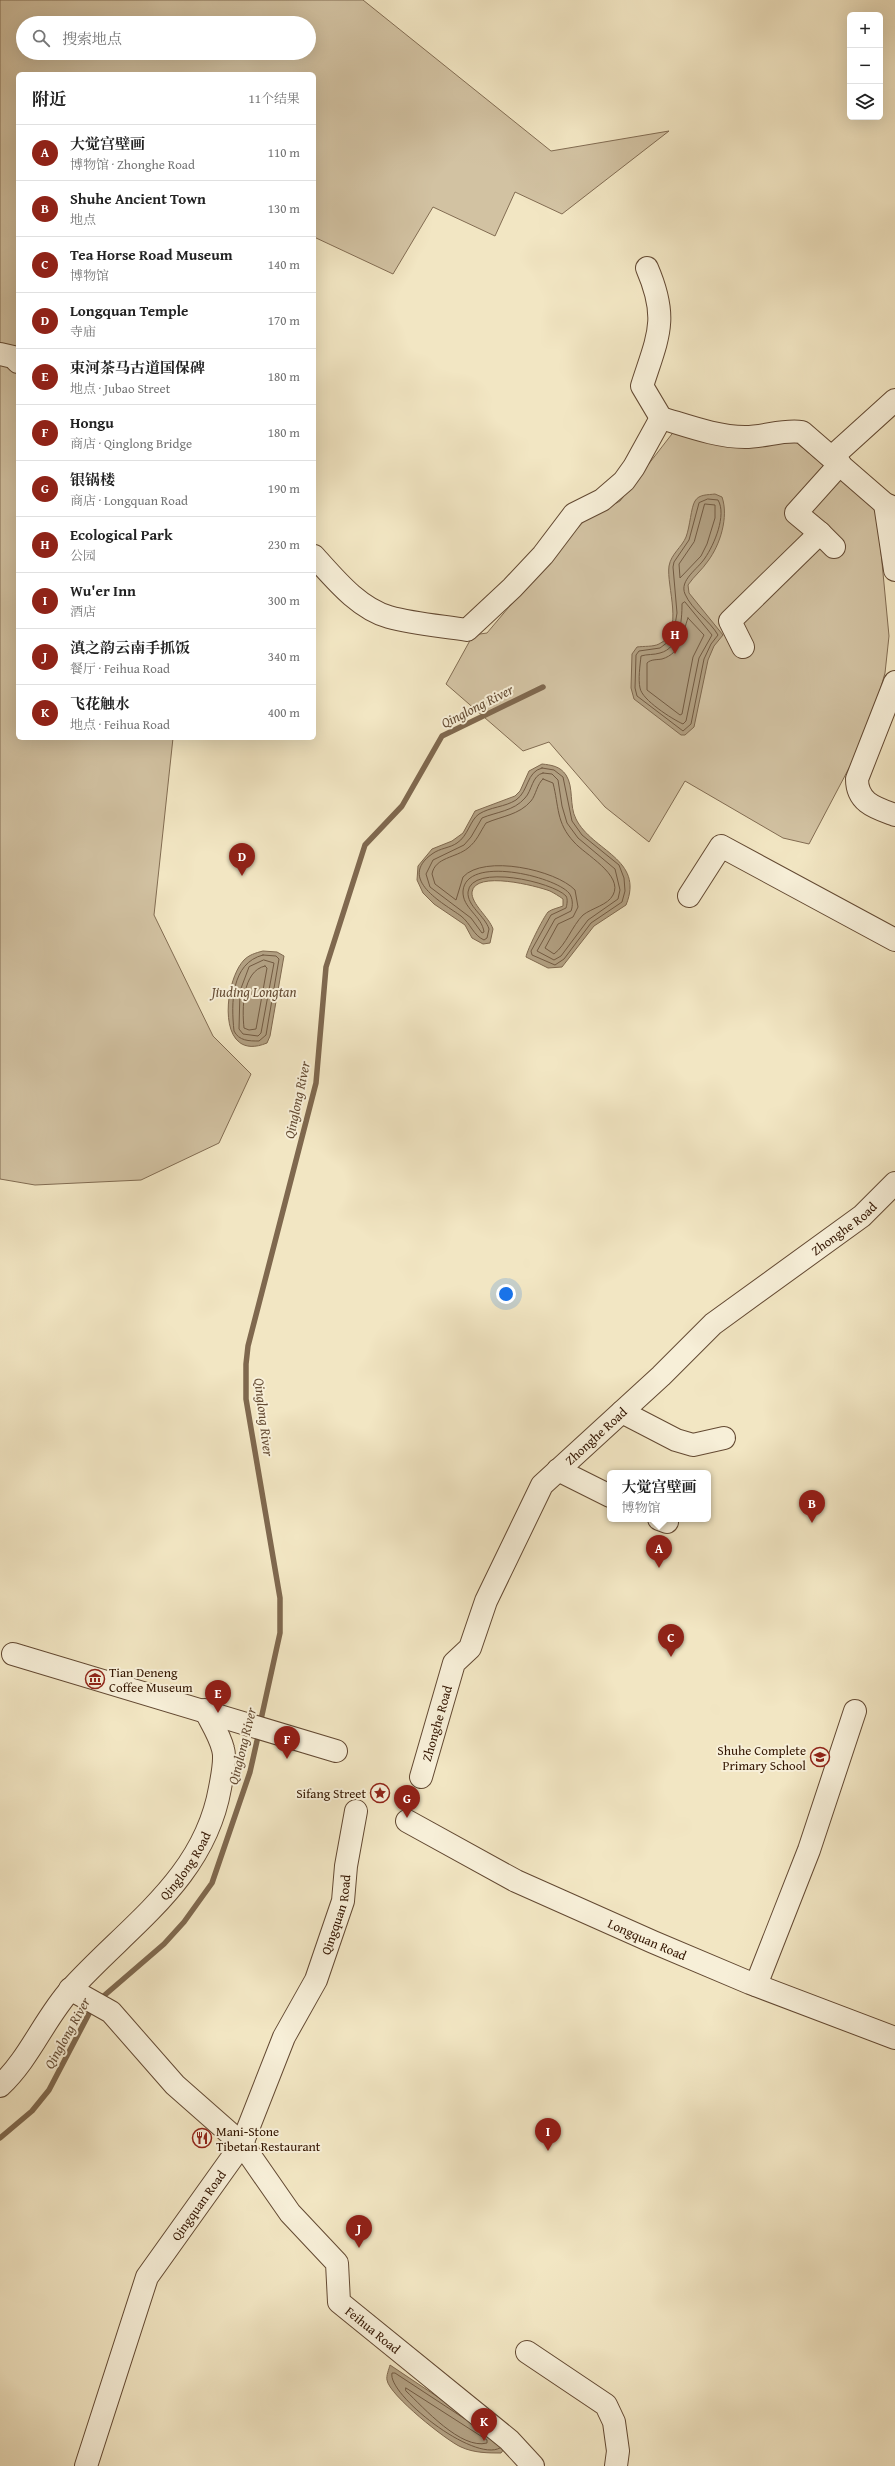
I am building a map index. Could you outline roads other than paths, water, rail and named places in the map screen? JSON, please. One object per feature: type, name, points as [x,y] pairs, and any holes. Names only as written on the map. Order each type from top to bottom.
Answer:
[{"type":"street","points":[[647,268],[660,307],[660,327],[642,386],[661,418],[732,436],[759,436],[790,430],[802,432],[890,506],[895,570]]},
{"type":"street","points":[[0,354],[13,357],[16,360]]},
{"type":"street","points":[[743,647],[730,621],[827,540],[796,513],[836,460],[895,400]]},
{"type":"street","points":[[316,558],[334,577],[369,608],[389,617],[467,630],[512,588],[543,555],[574,514],[602,500],[624,481],[634,467],[661,418]]},
{"type":"street","points":[[895,682],[858,779],[860,793],[867,803],[895,815]]},
{"type":"street","points":[[689,896],[721,846],[895,940]]},
{"type":"street","name":"Zhonghe Road","points":[[421,1777],[454,1663],[470,1648],[486,1601],[542,1485],[622,1412],[713,1324],[862,1216],[895,1183]]},
{"type":"street","points":[[622,1412],[676,1440],[693,1445],[724,1438]]},
{"type":"street","points":[[558,1470],[607,1494]]},
{"type":"street","points":[[13,1654],[277,1732],[336,1751]]},
{"type":"street","points":[[756,1985],[808,1850],[855,1711]]},
{"type":"street","name":"Qinglong Road","points":[[0,2086],[13,2074],[78,1993],[164,1897],[186,1869],[202,1843],[217,1802],[224,1749],[212,1713]]},
{"type":"street","name":"Qingquan Road","points":[[86,2466],[147,2277],[242,2144],[284,2037],[316,1980],[344,1901],[346,1866],[356,1811]]},
{"type":"street","name":"Longquan Road","points":[[407,1821],[516,1881],[756,1985],[895,2038]]},
{"type":"street","name":"Feihua Road","points":[[78,1993],[111,2012],[175,2085],[242,2144],[290,2213],[337,2263],[339,2302],[509,2440],[533,2466]]},
{"type":"street","points":[[527,2352],[606,2405],[614,2422],[618,2451],[616,2466]]},
{"type":"water","points":[[715,494],[722,497],[724,505],[724,522],[720,539],[706,564],[688,585],[689,593],[723,635],[714,646],[708,660],[694,727],[685,735],[681,735],[634,699],[631,688],[632,654],[637,647],[657,645],[667,638],[671,630],[673,619],[669,575],[670,562],[686,537],[692,508],[695,501],[701,496]]},
{"type":"water","points":[[542,764],[558,768],[564,772],[570,785],[576,819],[593,839],[623,866],[628,877],[630,889],[626,905],[594,926],[562,967],[548,968],[526,957],[529,948],[548,912],[563,906],[563,899],[550,891],[520,883],[495,881],[484,882],[476,885],[472,892],[472,897],[493,929],[490,943],[483,944],[472,938],[465,925],[434,904],[423,893],[417,880],[418,866],[432,849],[452,841],[463,833],[475,811],[515,796],[520,791],[529,771]]},
{"type":"water","name":"Jiuding Longtan","points":[[263,951],[277,952],[284,956],[270,1036],[267,1043],[251,1046],[239,1042],[232,1032],[228,1018],[229,1001],[232,985],[237,971],[244,960],[252,954]]},
{"type":"water","points":[[390,2365],[508,2444],[501,2453],[491,2453],[471,2450],[454,2443],[432,2427],[397,2396],[387,2380]]},
{"type":"waterway","name":"Qinglong River","points":[[260,1724],[280,1633],[280,1598],[246,1399],[246,1364],[248,1346],[316,1083],[326,967],[365,845],[402,806],[442,736],[543,687]]},
{"type":"waterway","name":"Qinglong River","points":[[99,2000],[164,1944],[184,1922],[212,1883],[250,1772],[259,1732]]},
{"type":"waterway","name":"Qinglong River","points":[[0,2138],[32,2111],[49,2090],[93,2006]]},
{"type":"place","name":"Ecological Park","points":[[675,654]]},
{"type":"place","name":"Longquan Temple","points":[[242,876]]},
{"type":"place","name":"Shuhe Ancient Town","points":[[812,1523]]},
{"type":"place","name":"大觉宫壁画","points":[[659,1568]]},
{"type":"place","name":"Tea Horse Road Museum","points":[[671,1657]]},
{"type":"place","name":"Tian Deneng Coffee Museum","points":[[95,1679]]},
{"type":"place","name":"束河茶马古道国保碑","points":[[218,1713]]},
{"type":"place","name":"Shuhe Complete Primary School","points":[[820,1757]]},
{"type":"place","name":"Hongu","points":[[287,1759]]},
{"type":"place","name":"Sifang Street","points":[[380,1793]]},
{"type":"place","name":"银锅楼","points":[[407,1818]]},
{"type":"place","name":"Mani-Stone Tibetan Restaurant","points":[[202,2138]]},
{"type":"place","name":"Wu'er Inn","points":[[548,2151]]},
{"type":"place","name":"滇之韵云南手抓饭","points":[[359,2248]]},
{"type":"place","name":"飞花触水","points":[[484,2441]]}]
